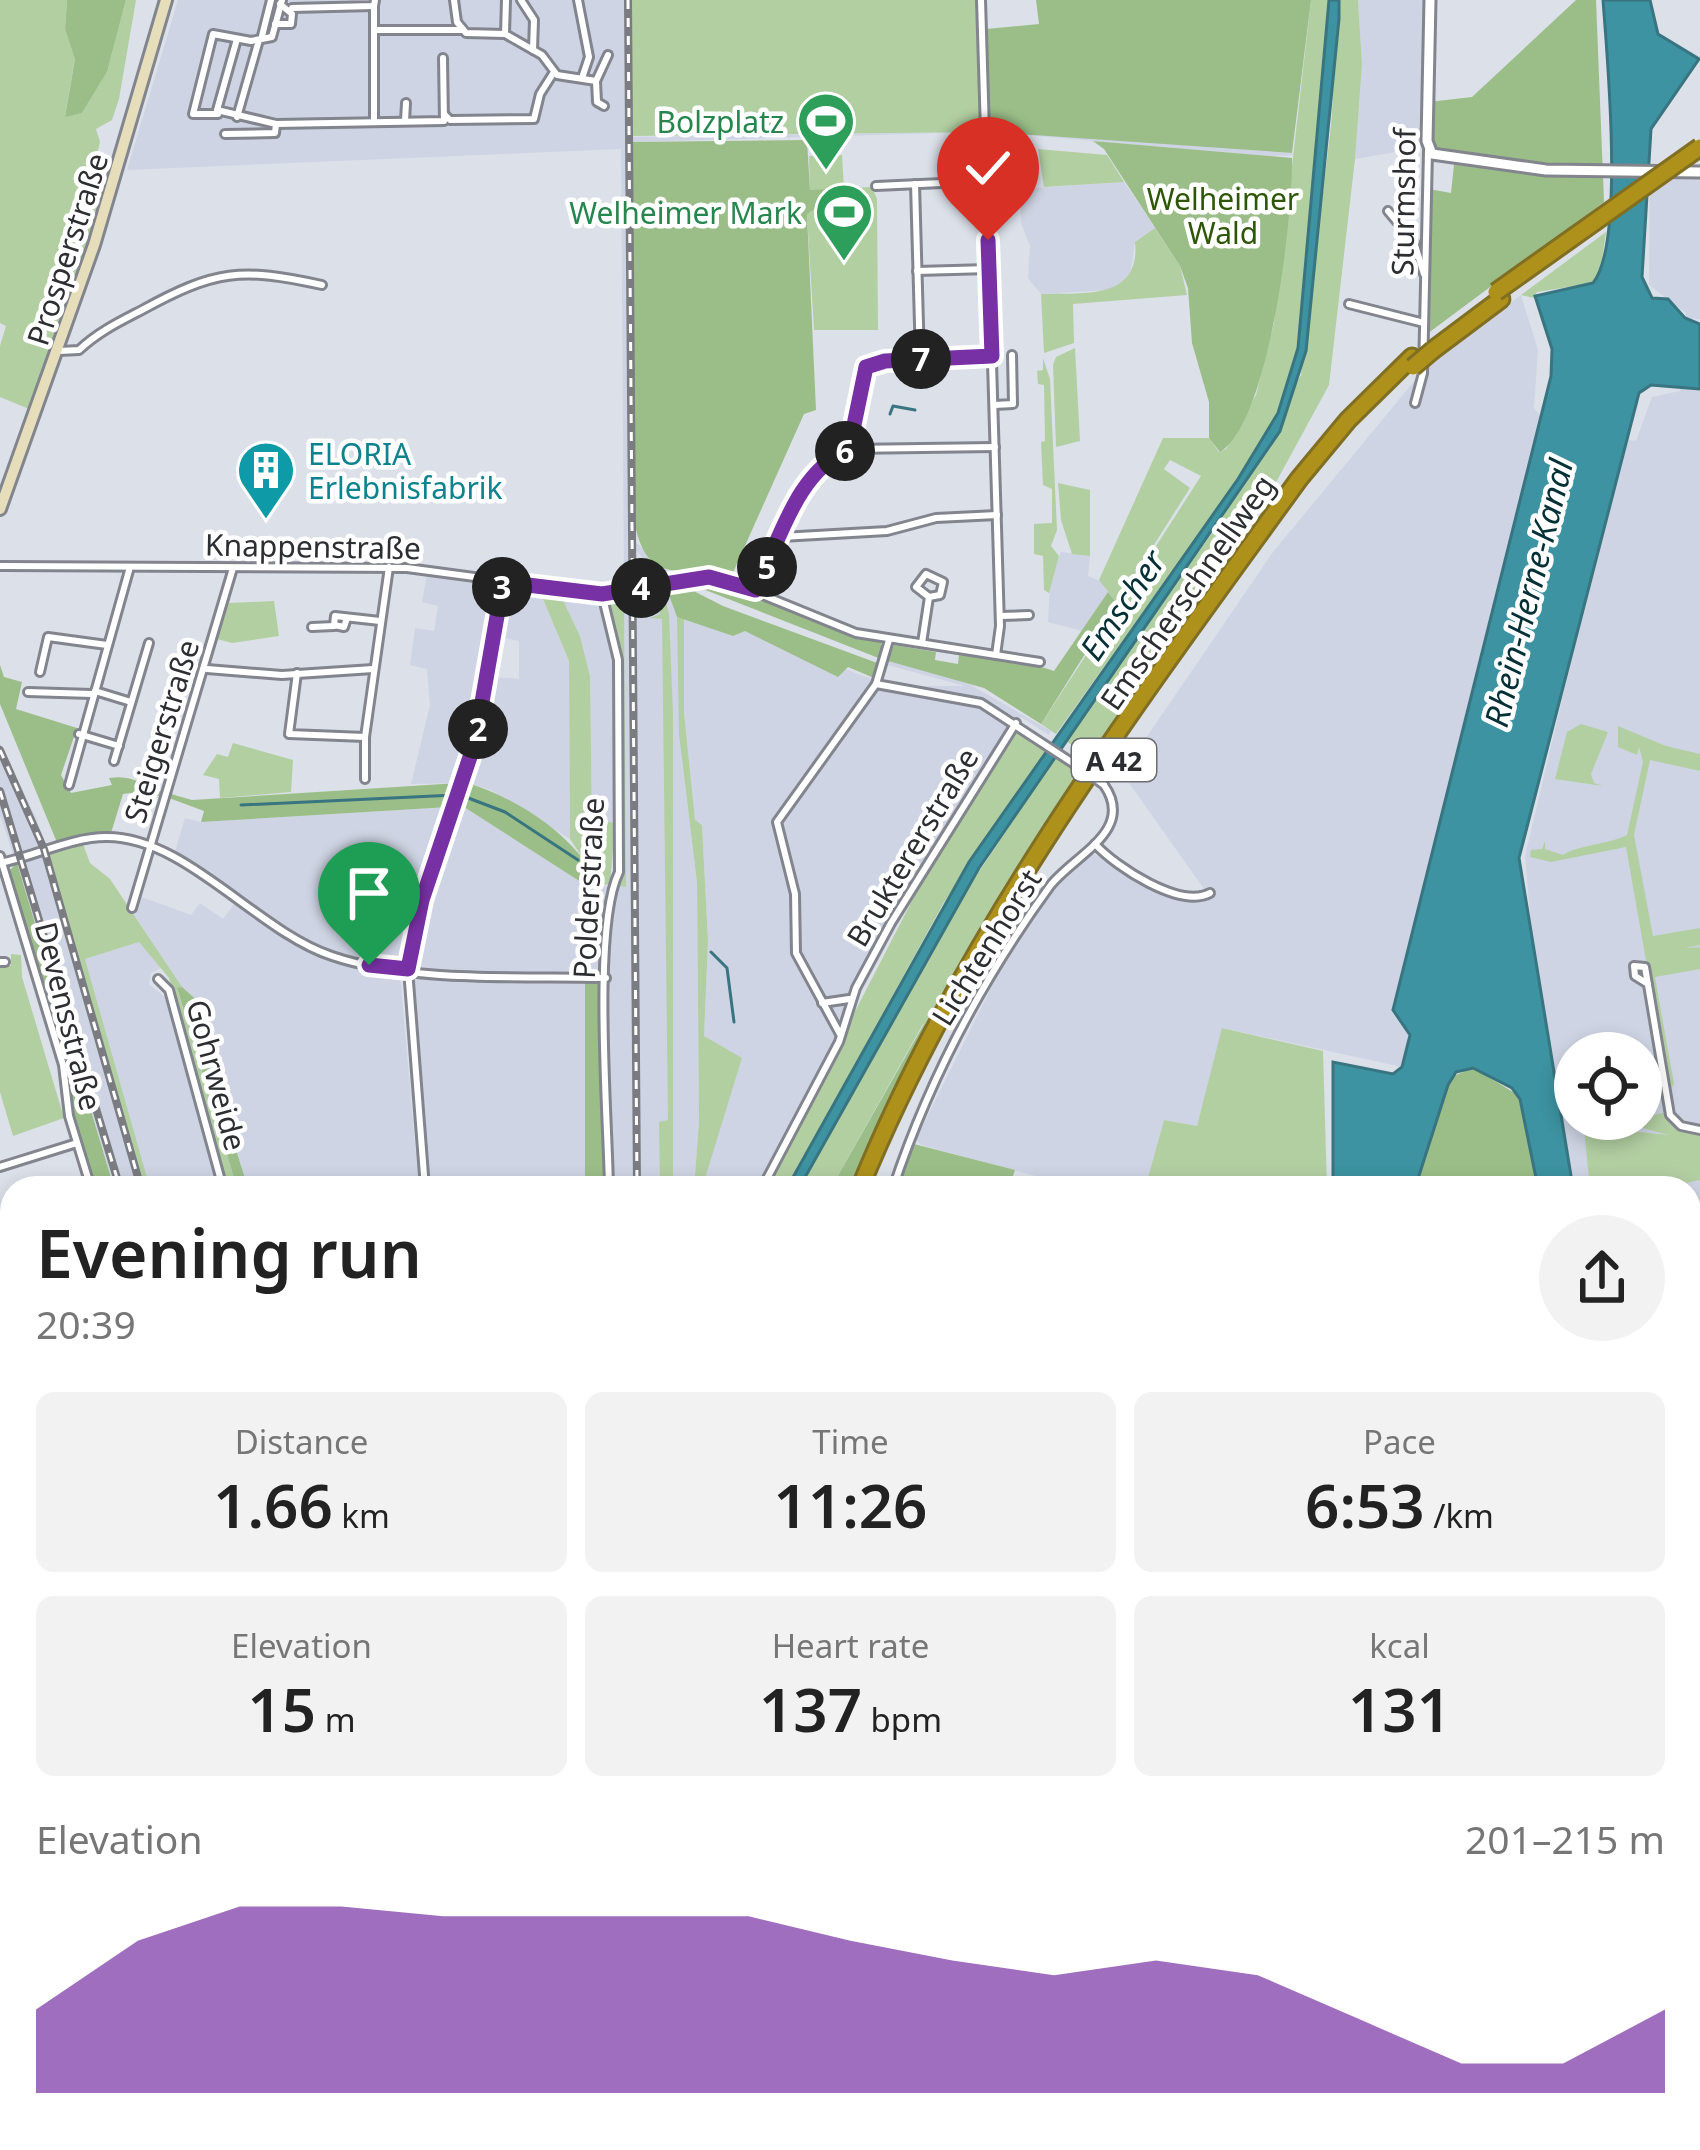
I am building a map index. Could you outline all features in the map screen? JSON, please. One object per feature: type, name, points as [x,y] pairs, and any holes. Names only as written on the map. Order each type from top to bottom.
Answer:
[{"type":"highway","name":"Emscherschnellweg","points":[[870,1176],[949,1018],[1035,874],[1306,484],[1432,345],[1700,147]]},
{"type":"highway","name":"Emscherschnellweg","points":[[1499,296],[1700,158]]},
{"type":"main road","name":"Prosperstraße","points":[[0,508],[59,351],[121,162],[166,0]]},
{"type":"street","points":[[237,117],[271,0]]},
{"type":"street","points":[[454,0],[463,30]]},
{"type":"street","points":[[506,0],[506,34]]},
{"type":"street","points":[[521,0],[534,20],[533,50]]},
{"type":"street","points":[[578,0],[590,64],[583,78]]},
{"type":"street","points":[[981,0],[1001,648],[996,655]]},
{"type":"street","name":"Sturmshof","points":[[1415,403],[1421,392],[1426,283],[1430,0]]},
{"type":"street","points":[[374,121],[375,3],[292,6],[281,2],[272,37],[237,39],[213,34],[193,114],[276,124],[443,121],[443,58]]},
{"type":"street","points":[[275,24],[292,24],[292,6]]},
{"type":"street","points":[[374,31],[506,34],[533,50],[554,72],[596,81]]},
{"type":"street","points":[[220,114],[237,39]]},
{"type":"street","points":[[604,106],[597,103],[596,81],[608,55]]},
{"type":"street","points":[[444,114],[450,120],[534,119],[554,72]]},
{"type":"street","points":[[405,121],[406,103]]},
{"type":"street","points":[[248,133],[250,120]]},
{"type":"street","points":[[225,134],[275,133],[276,124]]},
{"type":"street","points":[[1428,151],[1507,166],[1700,172]]},
{"type":"street","points":[[876,186],[986,181]]},
{"type":"street","points":[[915,184],[920,359]]},
{"type":"street","points":[[1388,211],[1414,242],[1426,283]]},
{"type":"street","points":[[917,271],[989,269]]},
{"type":"street","points":[[59,351],[79,350],[96,334],[181,286],[211,277],[237,273],[322,285]]},
{"type":"street","points":[[1349,304],[1424,323]]},
{"type":"street","points":[[994,405],[1013,404],[1012,355]]},
{"type":"street","points":[[849,449],[866,367],[992,356]]},
{"type":"street","points":[[993,372],[1012,371]]},
{"type":"street","points":[[755,590],[812,476],[849,449],[994,447]]},
{"type":"street","points":[[781,537],[886,531],[936,518],[997,515]]},
{"type":"street","name":"Knappenstraße","points":[[0,566],[389,567],[602,594],[680,578],[721,578],[856,633],[1040,662]]},
{"type":"street","points":[[69,785],[79,734],[130,567]]},
{"type":"street","points":[[365,779],[365,737],[389,567]]},
{"type":"street","name":"Steigerstraße","points":[[132,908],[207,669],[233,568]]},
{"type":"street","points":[[926,574],[943,582],[940,595],[929,597],[916,587],[926,574]]},
{"type":"street","points":[[424,1176],[408,969],[422,900],[475,742],[503,582]]},
{"type":"street","name":"Polderstraße","points":[[602,594],[614,626],[618,660],[619,872],[611,887],[606,978],[609,1176]]},
{"type":"street","points":[[922,644],[929,597]]},
{"type":"street","points":[[1000,616],[1029,615]]},
{"type":"street","points":[[312,627],[334,626],[335,616],[346,621],[380,621]]},
{"type":"street","points":[[40,672],[48,638],[106,645]]},
{"type":"street","points":[[839,1038],[796,952],[795,894],[777,822],[876,684],[889,640]]},
{"type":"street","points":[[114,760],[148,644]]},
{"type":"street","points":[[207,669],[297,674],[373,669]]},
{"type":"street","points":[[297,674],[290,734],[365,737]]},
{"type":"street","points":[[876,684],[973,700],[1016,724],[1104,785],[1113,799],[1113,819],[1095,844],[1109,858],[1181,897],[1210,893]]},
{"type":"street","points":[[28,692],[94,693],[131,702]]},
{"type":"street","name":"Bruktererstraße","points":[[768,1176],[839,1038],[852,998],[906,898],[1016,724]]},
{"type":"street","points":[[79,734],[119,746]]},
{"type":"street","points":[[1,860],[107,837],[150,848],[306,946],[362,964],[606,978]]},
{"type":"street","name":"Lichtenhorst","points":[[897,1176],[945,1061],[983,987],[1057,878],[1095,844]]},
{"type":"street","name":"Devensstraße","points":[[1,860],[62,1065],[87,1176]]},
{"type":"street","name":"Gohrweide","points":[[158,979],[169,990],[220,1176]]},
{"type":"street","points":[[1648,984],[1670,1115],[1676,1124],[1700,1130]]},
{"type":"street","points":[[822,1003],[852,998]]},
{"type":"street","points":[[0,1167],[76,1143]]},
{"type":"shaded area","points":[[178,0],[629,0],[631,137],[978,132],[630,142],[633,540],[671,574],[658,579],[634,547],[634,593],[665,584],[677,617],[682,761],[697,883],[699,1122],[695,1176],[427,1176],[410,978],[424,901],[461,805],[587,886],[626,886],[621,149],[127,170]]},
{"type":"shaded area","points":[[1358,0],[1429,0],[1426,139],[1396,152],[1355,159],[1362,65]]},
{"type":"shaded area","points":[[990,132],[1050,132],[1309,155],[1268,156]]},
{"type":"shaded area","points":[[1650,173],[1700,174],[1700,319],[1685,318],[1686,313],[1649,285]]},
{"type":"shaded area","points":[[1124,182],[1155,228],[1135,242],[1130,276],[1110,290],[1041,294],[1028,278],[1030,246],[1021,223],[1020,189]]},
{"type":"shaded area","points":[[1521,295],[1538,350],[1534,408],[1541,417],[1393,1010],[1410,1034],[1402,1067],[1223,1028],[1197,1126],[1164,1120],[1148,1176],[1036,1176],[921,1145],[916,1139],[1000,970],[1057,884],[1092,853],[1184,901],[1209,896],[1122,773],[1273,552],[1426,367]]},
{"type":"shaded area","points":[[1682,385],[1700,389],[1700,1176],[1571,1176],[1565,1140],[1662,1140],[1662,1032],[1554,1032],[1554,1079],[1535,971],[1525,856],[1624,439],[1636,441],[1652,397],[1680,391]]},
{"type":"shaded area","points":[[1061,552],[1090,556],[1088,576],[1105,583],[1108,592],[1082,631],[1048,622],[1050,582]]},
{"type":"shaded area","points":[[427,574],[496,588],[459,783],[411,784],[430,705],[427,669],[410,665],[415,628],[434,631],[438,606],[422,602]]},
{"type":"shaded area","points":[[523,589],[540,592],[569,661],[570,839],[491,790],[468,783],[494,677],[519,679],[519,641],[500,637],[505,604],[520,606]]},
{"type":"shaded area","points":[[560,594],[595,598],[606,615],[613,649],[615,823],[592,819],[590,676],[580,636]]},
{"type":"shaded area","points":[[684,619],[733,636],[745,631],[890,686],[965,686],[887,665],[888,661],[962,680],[1051,731],[1049,735],[1021,717],[931,862],[763,1176],[705,1176],[717,1130],[704,1036],[708,941],[702,825],[695,820],[684,712]]},
{"type":"shaded area","points":[[0,744],[47,848],[14,857],[0,815]]},
{"type":"shaded area","points":[[449,807],[413,904],[400,962],[350,957],[312,943],[174,855],[185,818],[201,822]]},
{"type":"shaded area","points":[[49,854],[141,1176],[110,1176],[17,863]]},
{"type":"shaded area","points":[[136,895],[191,915],[200,903],[223,919],[234,904],[325,960],[400,975],[418,1176],[244,1176],[199,1031],[208,1010],[182,987],[131,910]]},
{"type":"shaded area","points":[[139,942],[161,968],[151,973],[149,984],[166,998],[217,1176],[147,1176],[85,959]]},
{"type":"green space","points":[[0,0],[67,0],[65,29],[75,58],[65,116],[82,113],[107,72],[126,0],[136,0],[119,99],[112,120],[96,129],[100,142],[95,163],[109,180],[29,409],[0,397],[0,346],[6,326],[0,323]]},
{"type":"green space","points":[[67,0],[126,0],[107,72],[82,113],[65,117],[75,59],[65,29]]},
{"type":"green space","points":[[629,0],[976,0],[980,132],[630,136]]},
{"type":"green space","points":[[1036,0],[1311,0],[1292,153],[990,132],[986,29],[1039,24]]},
{"type":"green space","points":[[1311,0],[1329,0],[1328,47],[1298,348],[1278,413],[1238,479],[1056,734],[1041,724],[1201,476],[1170,460],[1164,469],[1190,488],[1117,603],[1099,580],[1163,438],[1209,438],[1219,452],[1226,449],[1256,395],[1274,323]]},
{"type":"green space","points":[[1339,0],[1358,0],[1362,65],[1329,385],[1269,495],[1093,759],[1066,741],[1221,520],[1301,375],[1331,126]]},
{"type":"green space","points":[[1576,0],[1596,0],[1604,202],[1427,334],[1429,189],[1451,193],[1455,155],[1439,152],[1431,139],[1429,102],[1472,97]]},
{"type":"green space","points":[[807,140],[810,190],[829,189],[831,199],[807,214],[816,410],[804,414],[731,577],[667,569],[646,555],[633,515],[631,142]]},
{"type":"green space","name":"Welheimer Wald","points":[[1093,141],[1292,158],[1283,268],[1265,361],[1237,433],[1220,452],[1209,438],[1209,402],[1192,343],[1188,288],[1180,266],[1104,149]]},
{"type":"green space","points":[[1038,149],[1107,155],[1124,182],[1044,187]]},
{"type":"green space","points":[[842,155],[844,188],[872,187],[877,199],[878,330],[814,330],[807,214],[831,199],[810,190],[809,156]]},
{"type":"green space","points":[[1155,228],[1180,266],[1187,295],[1073,304],[1074,343],[1044,353],[1041,294],[1091,292],[1119,284],[1134,261],[1135,242]]},
{"type":"green space","points":[[1606,232],[1601,267],[1593,283],[1537,292],[1534,298],[1521,295]]},
{"type":"green space","points":[[1075,348],[1080,441],[1056,447],[1053,365],[1056,357]]},
{"type":"green space","points":[[1043,358],[1050,379],[1057,530],[1051,546],[1059,556],[1049,593],[1044,590],[1043,556],[1034,554],[1034,524],[1052,523],[1052,489],[1043,485],[1044,385],[1038,384],[1037,371],[1043,370]]},
{"type":"green space","points":[[1058,483],[1090,490],[1090,556],[1072,554],[1061,520]]},
{"type":"green space","points":[[680,580],[728,584],[881,642],[881,659]]},
{"type":"green space","points":[[674,581],[723,606],[880,664],[874,678],[848,667],[838,677],[745,631],[733,636],[677,617],[665,584]]},
{"type":"green space","points":[[661,585],[669,614],[673,715],[673,1176],[660,1176],[659,1122],[668,1120],[662,619],[650,618],[660,614],[655,589]]},
{"type":"green space","points":[[540,592],[560,594],[580,636],[590,676],[592,819],[615,823],[610,885],[600,884],[570,839],[569,661]]},
{"type":"green space","points":[[1108,592],[1117,603],[1041,724],[984,688],[888,661],[894,645],[936,652],[935,660],[958,664],[959,655],[1023,661],[1054,671]]},
{"type":"green space","points":[[624,594],[626,887],[616,885],[621,872],[619,641],[608,600]]},
{"type":"green space","points":[[274,601],[279,636],[232,643],[217,639],[229,603]]},
{"type":"green space","points":[[677,617],[684,619],[684,712],[695,820],[702,825],[708,941],[704,1036],[742,1058],[706,1176],[695,1176],[699,1122],[697,883],[679,734]]},
{"type":"green space","points":[[0,665],[4,677],[22,682],[16,709],[77,728],[61,775],[71,793],[112,785],[109,778],[117,777],[163,792],[161,797],[144,791],[123,794],[111,833],[58,845],[0,704]]},
{"type":"green space","points":[[1581,724],[1608,732],[1591,774],[1594,783],[1603,786],[1555,779],[1567,732]]},
{"type":"green space","points":[[1618,726],[1700,754],[1700,771],[1650,760],[1634,835],[1653,936],[1700,928],[1700,945],[1685,948],[1700,947],[1700,969],[1655,977],[1674,1084],[1669,1091],[1626,847],[1551,862],[1530,857],[1531,850],[1542,849],[1545,841],[1545,849],[1563,855],[1627,835],[1643,762],[1639,747],[1637,755],[1618,747]]},
{"type":"green space","points":[[1017,730],[1047,750],[943,904],[794,1176],[770,1176],[932,862]]},
{"type":"green space","points":[[233,743],[293,760],[291,792],[220,798],[219,779],[203,775],[217,754],[228,757]]},
{"type":"green space","points":[[1056,757],[1083,776],[1010,885],[928,1026],[923,1024],[838,1176],[807,1176],[953,910]]},
{"type":"green space","points":[[459,783],[449,807],[201,822],[204,811],[169,798],[171,794],[192,800]]},
{"type":"green space","points":[[468,783],[544,822],[575,850],[600,884],[587,886],[461,805]]},
{"type":"green space","points":[[83,844],[90,863],[110,879],[182,987],[177,989],[233,1176],[224,1176],[169,978],[139,942],[85,959],[147,1176],[141,1176],[49,854]]},
{"type":"green space","points":[[17,863],[110,1176],[89,1176],[72,1115],[70,1086],[10,870]]},
{"type":"green space","points":[[11,954],[21,955],[22,977],[64,1118],[13,1136],[0,1092],[0,966],[11,966]]},
{"type":"green space","points":[[585,982],[603,982],[605,1176],[585,1176]]},
{"type":"green space","points":[[182,987],[209,1011],[199,1032],[244,1176],[233,1176],[177,988]]},
{"type":"green space","points":[[924,1024],[928,1026],[859,1176],[838,1176]]},
{"type":"green space","points":[[1222,1028],[1323,1051],[1327,1176],[1148,1176],[1164,1120],[1197,1126]]},
{"type":"green space","points":[[1473,1068],[1518,1095],[1535,1176],[1419,1176],[1451,1077]]},
{"type":"green space","points":[[1662,1113],[1675,1126],[1700,1133],[1700,1176],[1589,1176],[1585,1140],[1662,1140],[1662,1134],[1668,1135],[1662,1133]]},
{"type":"green space","points":[[914,1144],[1015,1170],[1013,1176],[902,1176]]},
{"type":"water","points":[[1329,0],[1339,0],[1306,351],[1280,431],[979,868],[806,1176],[794,1176],[969,862],[1238,479],[1278,413],[1298,348]]},
{"type":"water","name":"Rhein-Herne-Kanal","points":[[1603,0],[1650,0],[1658,34],[1699,59],[1651,129],[1642,277],[1652,298],[1668,299],[1685,318],[1700,324],[1700,389],[1651,385],[1639,393],[1519,858],[1554,1072],[1554,1140],[1565,1140],[1571,1176],[1536,1176],[1520,1099],[1512,1088],[1473,1068],[1456,1072],[1448,1085],[1419,1176],[1333,1176],[1333,1062],[1393,1074],[1402,1067],[1410,1035],[1393,1010],[1551,376],[1552,349],[1535,296],[1593,283],[1609,230],[1612,148]]},
{"type":"waterway","points":[[890,414],[893,406],[915,410]]},
{"type":"waterway","points":[[241,805],[455,795]]},
{"type":"waterway","points":[[463,796],[505,812],[578,860]]},
{"type":"waterway","points":[[711,952],[727,968],[734,1022]]},
{"type":"railway","points":[[628,0],[637,1176]]},
{"type":"railway","points":[[0,750],[44,849],[138,1176]]},
{"type":"railway","points":[[0,791],[116,1176]]},
{"type":"place","name":"Bolzplatz","points":[[826,172]]},
{"type":"place","name":"Welheimer Mark","points":[[844,263]]},
{"type":"place","name":"ELORIA Erlebnisfabrik","points":[[266,521]]},
{"type":"route","points":[[369,965],[408,969],[422,900],[475,742],[503,582],[602,594],[709,577],[755,590],[805,485],[819,468],[849,449],[860,378],[866,367],[885,361],[992,356],[988,240]]},
{"type":"water label","name":"Emscher","points":[[1122,605]]}]
